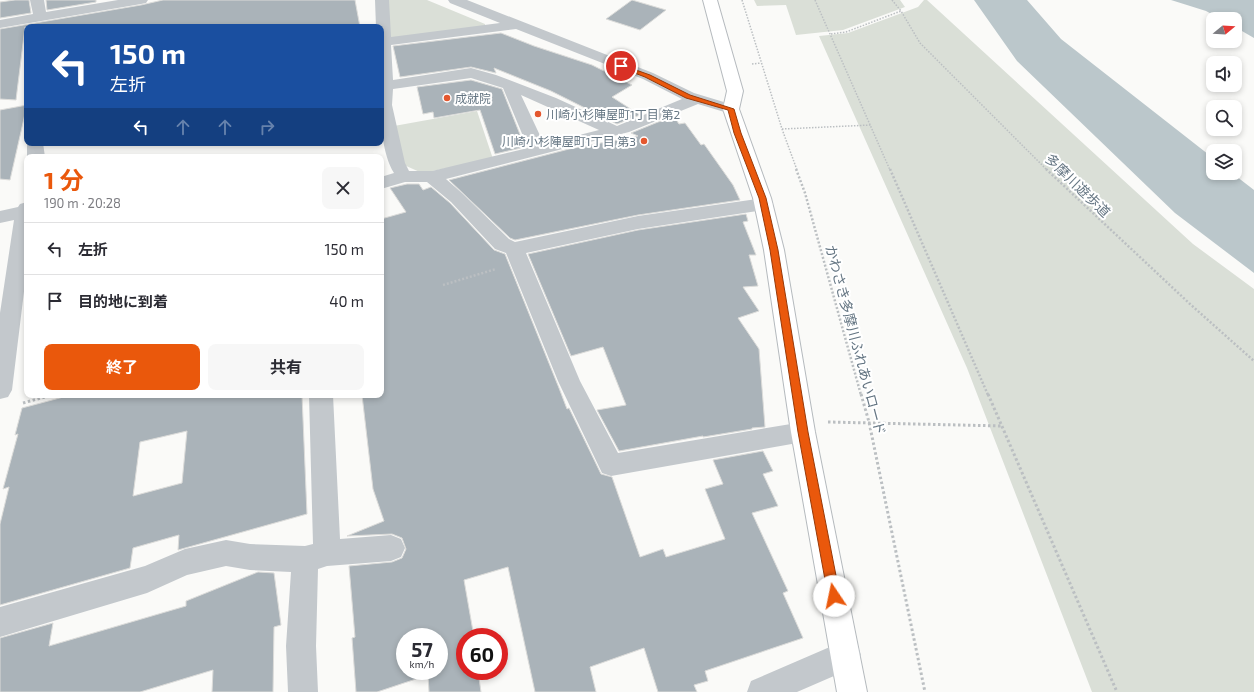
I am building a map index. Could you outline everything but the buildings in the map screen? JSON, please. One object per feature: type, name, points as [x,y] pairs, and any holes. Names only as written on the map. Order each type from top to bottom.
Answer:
[{"type":"main road","points":[[710,0],[735,91],[731,109],[764,204],[774,250],[802,427],[852,692]]},
{"type":"street","points":[[34,21],[37,0]]},
{"type":"street","points":[[0,24],[34,21],[142,0]]},
{"type":"street","points":[[382,0],[383,24]]},
{"type":"street","points":[[455,0],[515,25],[648,76],[696,99],[731,109]]},
{"type":"street","points":[[404,176],[396,163],[384,105],[386,86],[384,42],[515,25]]},
{"type":"street","points":[[386,86],[471,73],[509,85],[585,116],[615,131]]},
{"type":"street","points":[[509,85],[538,150]]},
{"type":"street","points":[[384,182],[404,176],[432,177],[615,131],[696,99]]},
{"type":"street","points":[[432,177],[457,198],[502,244],[517,255],[569,381],[611,465],[802,427]]},
{"type":"street","points":[[517,255],[579,234],[728,208],[764,204]]},
{"type":"street","points":[[0,217],[24,211]]},
{"type":"street","points":[[0,390],[21,272],[24,235]]},
{"type":"street","points":[[303,692],[301,646],[316,556],[321,398]]},
{"type":"street","points":[[0,622],[147,579],[185,562],[226,553],[250,557],[316,556],[391,548]]},
{"type":"street","points":[[762,692],[846,655]]},
{"type":"path","name":"かわさき多摩川ふれあいロード","points":[[742,0],[782,129],[807,200],[868,422],[925,692]]},
{"type":"path","points":[[814,0],[831,34],[871,124],[1117,692]]},
{"type":"path","name":"多摩川遊歩道","points":[[892,0],[901,11],[920,43],[1058,181],[1190,304],[1254,361]]},
{"type":"path","points":[[831,34],[846,32],[901,11]]},
{"type":"path","points":[[782,129],[871,124]]},
{"type":"path","points":[[443,285],[517,255]]},
{"type":"path","points":[[802,427],[868,422],[1002,426]]},
{"type":"shaded area","points":[[387,0],[427,0],[485,24],[485,26],[390,39]]},
{"type":"shaded area","points":[[754,0],[900,0],[905,7],[843,30],[796,35],[786,5],[757,6]]},
{"type":"shaded area","points":[[924,0],[927,0],[1193,244],[1254,289],[1254,692],[1092,692],[967,368],[819,36],[848,33],[918,7]]},
{"type":"shaded area","points":[[974,0],[1027,0],[1061,39],[1206,153],[1206,180],[1241,180],[1254,190],[1254,273],[1175,213],[1017,61]]},
{"type":"shaded area","points":[[1171,0],[1254,0],[1254,38],[1242,31],[1242,12],[1206,11]]},
{"type":"shaded area","points":[[477,111],[493,159],[422,173],[404,165],[394,126]]},
{"type":"place","name":"成就院","points":[[447,98]]},
{"type":"place","name":"川崎小杉陣屋町1丁目 第2","points":[[538,114]]},
{"type":"place","name":"川崎小杉陣屋町1丁目 第3","points":[[644,141]]},
{"type":"route","points":[[621,66],[648,76],[688,96],[731,109],[738,133],[762,198],[774,250],[803,432],[834,596]]}]
